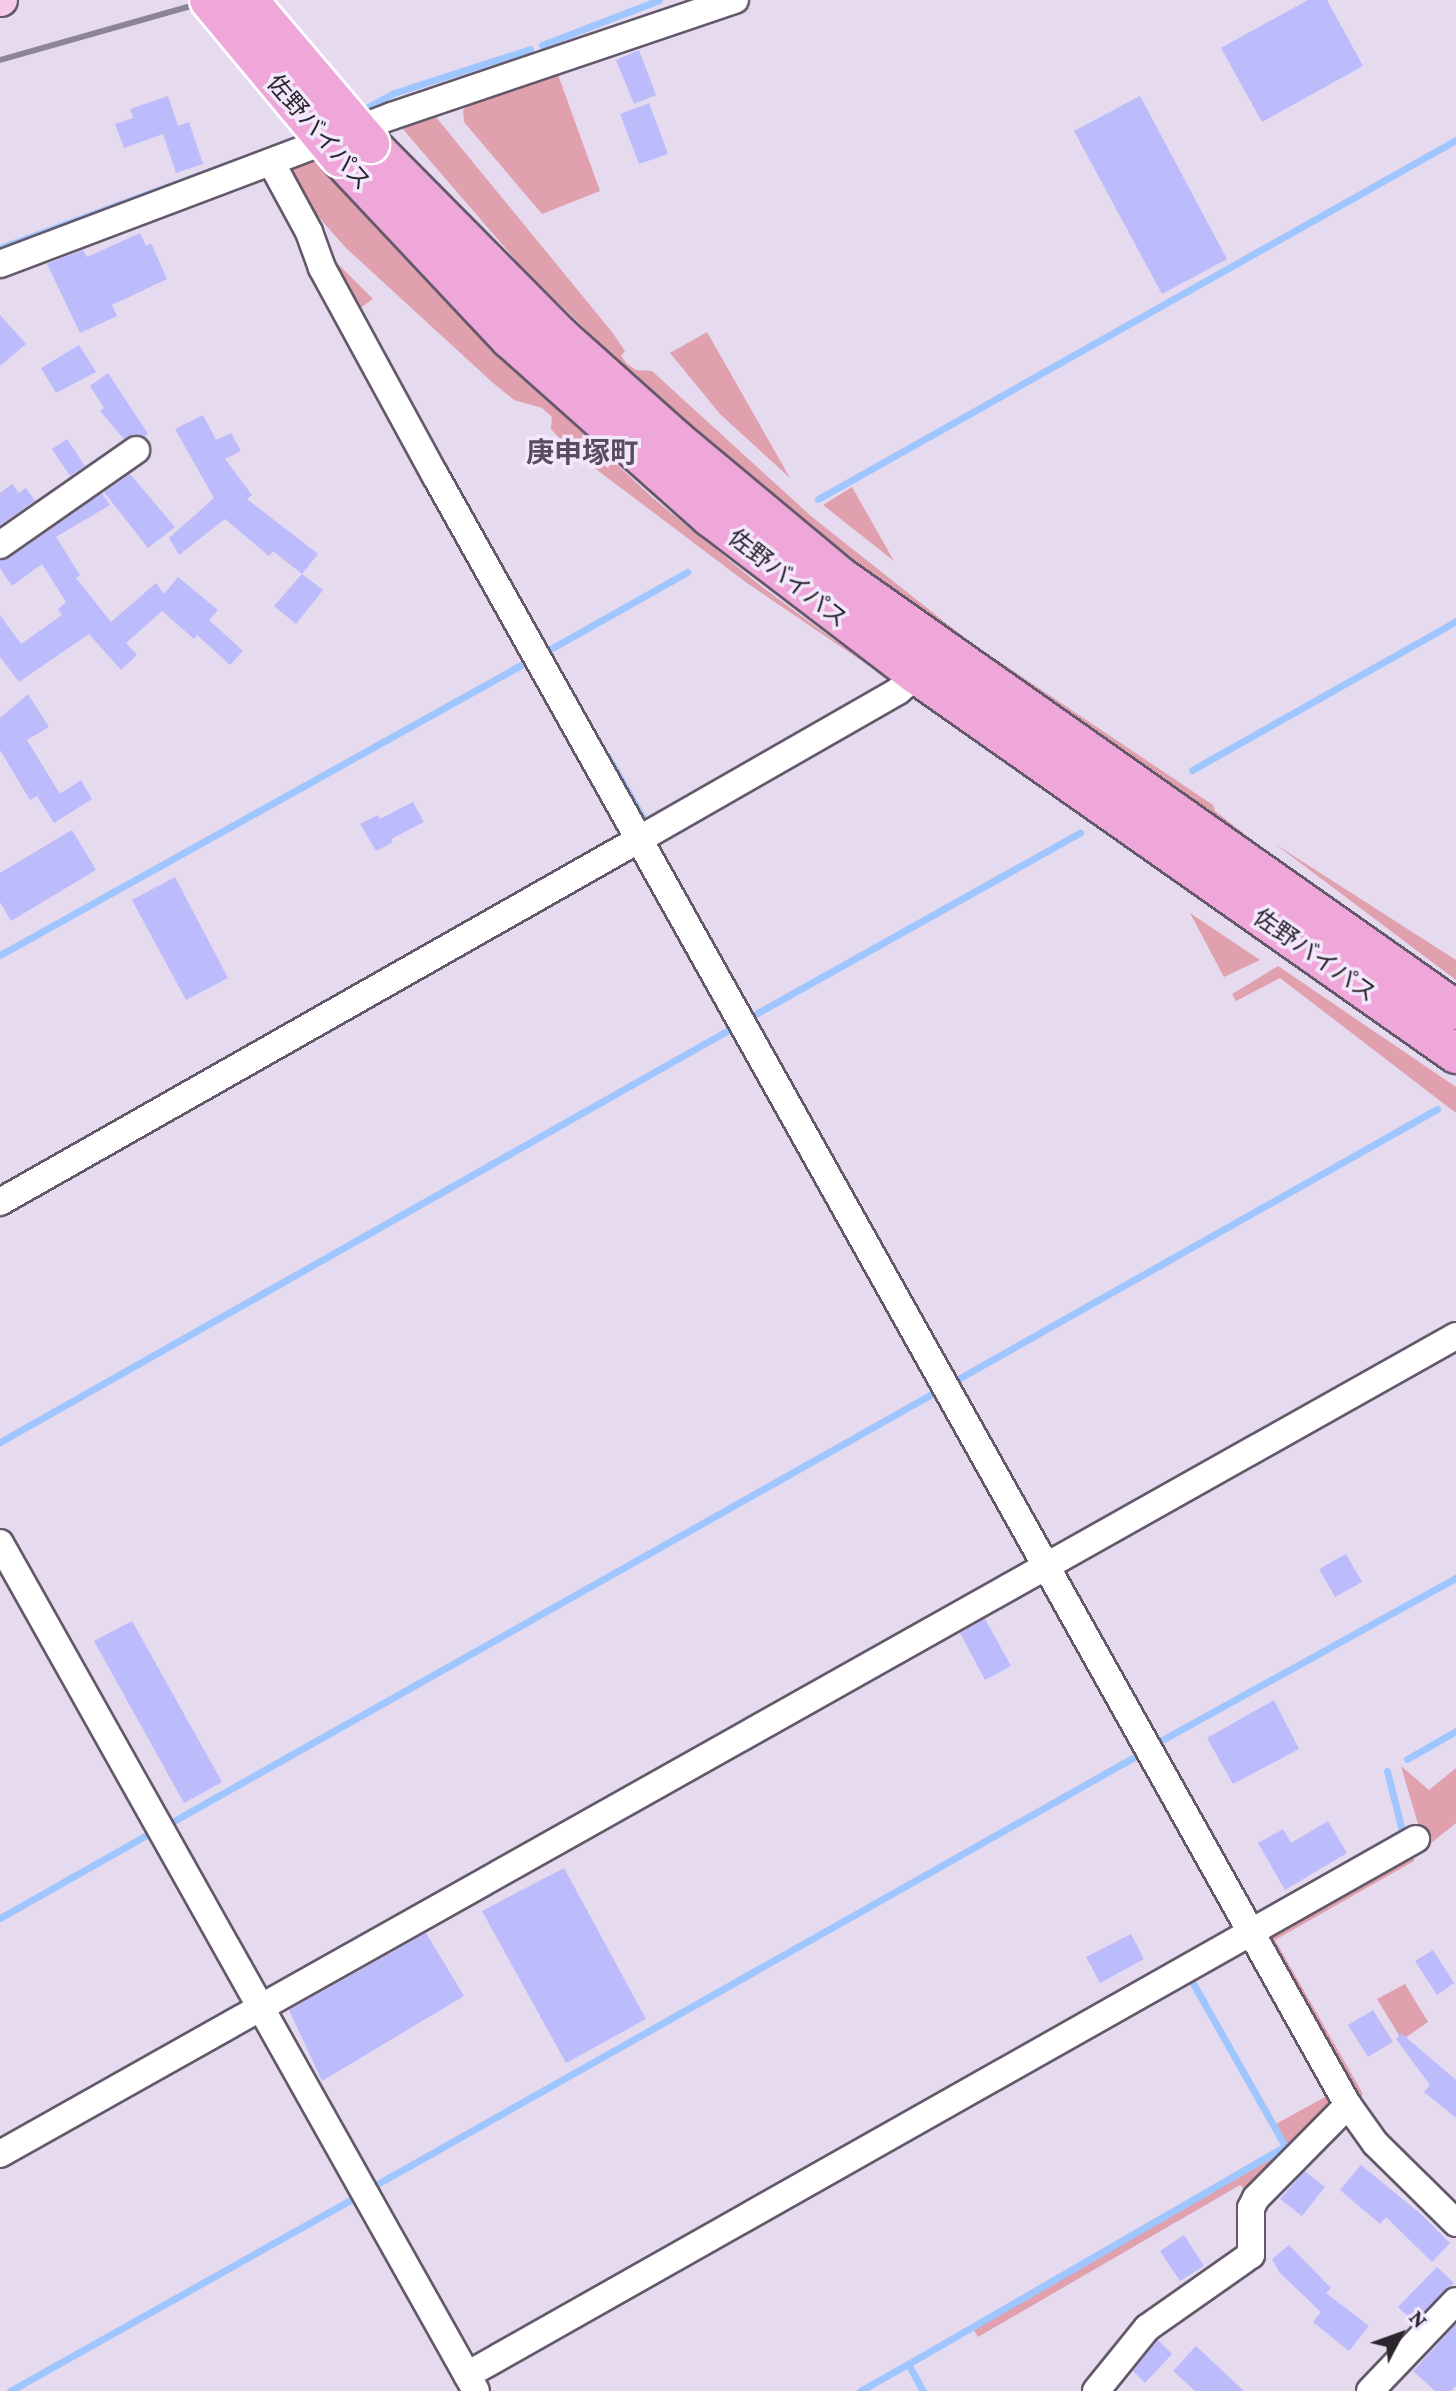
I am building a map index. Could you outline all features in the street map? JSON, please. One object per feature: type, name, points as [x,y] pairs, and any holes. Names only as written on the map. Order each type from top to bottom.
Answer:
[{"type":"highway","points":[[187,0],[216,34],[270,76]]},
{"type":"highway","name":"佐野バイパス","points":[[209,0],[270,76],[366,146],[613,385],[842,578],[1456,1010]]},
{"type":"highway","name":"佐野バイパス","points":[[248,0],[366,146],[510,339],[599,421],[710,517],[917,675],[1456,1054]]},
{"type":"highway","points":[[278,0],[366,146]]},
{"type":"street","points":[[0,264],[392,116],[735,0]]},
{"type":"street","points":[[271,162],[309,232],[322,268],[638,840],[1252,1929],[1348,2105],[1375,2143],[1456,2223]]},
{"type":"street","points":[[0,545],[136,450]]},
{"type":"street","points":[[0,1202],[898,691],[917,675]]},
{"type":"street","points":[[0,2154],[1456,1336]]},
{"type":"street","points":[[0,1543],[472,2383],[1252,1929],[1416,1839]]},
{"type":"street","points":[[1096,2391],[1147,2328],[1251,2255],[1251,2208],[1256,2198],[1348,2105]]},
{"type":"street","points":[[1370,2391],[1456,2301]]},
{"type":"shaded area","points":[[557,72],[600,191],[542,214],[464,122],[463,110],[474,100]]},
{"type":"shaded area","points":[[431,111],[612,332],[625,351],[621,356],[627,364],[636,370],[652,371],[812,517],[965,638],[960,640],[821,535],[640,383],[520,265],[401,127],[322,165],[534,387],[653,498],[761,586],[872,668],[747,583],[568,448],[551,429],[552,417],[542,408],[514,400],[492,382],[346,248],[307,204],[289,174],[290,166]]},
{"type":"shaded area","points":[[339,265],[373,299],[356,311],[332,267]]},
{"type":"shaded area","points":[[707,332],[790,478],[720,414],[670,353]]},
{"type":"shaded area","points":[[852,487],[894,561],[823,505]]},
{"type":"shaded area","points":[[994,658],[1213,805],[1215,811],[1310,885],[991,663]]},
{"type":"shaded area","points":[[1275,844],[1456,960],[1456,980],[1440,968]]},
{"type":"shaded area","points":[[1190,913],[1260,960],[1224,977]]},
{"type":"shaded area","points":[[1278,966],[1456,1087],[1456,1113],[1280,978],[1236,1001],[1232,994]]},
{"type":"shaded area","points":[[1401,1766],[1429,1790],[1456,1768],[1456,1823],[1425,1848]]},
{"type":"shaded area","points":[[1413,1855],[1414,1861],[1275,1940],[1363,2094],[1358,2100],[1267,1936]]},
{"type":"shaded area","points":[[1405,1984],[1428,2022],[1402,2040],[1377,1999]]},
{"type":"shaded area","points":[[1334,2092],[1337,2098],[1248,2192],[1240,2185],[978,2337],[973,2328],[1289,2148],[1276,2124]]},
{"type":"building","points":[[1308,0],[1327,0],[1363,66],[1262,122],[1221,48]]},
{"type":"building","points":[[639,50],[656,95],[634,104],[616,60]]},
{"type":"building","points":[[168,96],[178,126],[189,122],[203,164],[176,173],[163,134],[124,148],[115,124],[133,118],[130,109]]},
{"type":"building","points":[[1140,96],[1227,259],[1162,294],[1074,131]]},
{"type":"building","points":[[649,103],[668,154],[639,164],[620,114]]},
{"type":"building","points":[[140,233],[146,246],[151,243],[167,279],[112,305],[117,316],[80,333],[47,264],[83,250],[87,257]]},
{"type":"building","points":[[0,315],[26,344],[0,366]]},
{"type":"building","points":[[79,345],[96,372],[56,393],[41,368]]},
{"type":"building","points":[[108,373],[148,434],[144,437],[134,434],[124,439],[100,411],[104,408],[90,386]]},
{"type":"building","points":[[203,415],[216,440],[231,433],[241,451],[225,459],[252,495],[247,499],[318,554],[302,574],[273,551],[269,556],[225,519],[179,555],[169,538],[214,498],[175,429]]},
{"type":"building","points":[[67,439],[85,466],[70,476],[52,449]]},
{"type":"building","points":[[130,474],[175,527],[148,548],[104,492]]},
{"type":"building","points":[[12,484],[19,493],[26,488],[35,501],[0,525],[0,493]]},
{"type":"building","points":[[102,493],[110,505],[56,537],[80,575],[76,578],[111,622],[156,583],[164,594],[178,577],[218,610],[209,620],[243,651],[230,665],[197,635],[194,639],[162,611],[126,643],[137,655],[121,670],[89,634],[19,682],[0,657],[0,615],[21,644],[62,615],[58,609],[66,602],[42,564],[12,586],[0,568],[0,561],[9,558]]},
{"type":"building","points":[[302,574],[323,590],[296,624],[274,606]]},
{"type":"building","points":[[28,694],[49,727],[27,740],[60,794],[81,780],[92,799],[54,823],[37,796],[30,800],[0,750],[0,718]]},
{"type":"building","points":[[413,802],[424,822],[391,839],[393,842],[376,851],[360,824],[378,815],[380,819]]},
{"type":"building","points":[[72,830],[96,870],[11,921],[0,902],[0,873]]},
{"type":"building","points":[[175,877],[228,978],[186,1000],[132,900]]},
{"type":"building","points":[[1346,1554],[1362,1582],[1335,1597],[1319,1569]]},
{"type":"building","points":[[985,1619],[1011,1666],[985,1680],[960,1633]]},
{"type":"building","points":[[132,1621],[222,1782],[184,1803],[94,1641]]},
{"type":"building","points":[[1274,1700],[1299,1749],[1233,1784],[1207,1738]]},
{"type":"building","points":[[1328,1821],[1347,1853],[1285,1890],[1258,1843],[1283,1829],[1291,1843]]},
{"type":"building","points":[[564,1868],[646,2019],[566,2063],[482,1911]]},
{"type":"building","points":[[426,1933],[464,1996],[322,2081],[289,2010]]},
{"type":"building","points":[[1131,1934],[1144,1959],[1100,1983],[1086,1957]]},
{"type":"building","points":[[1433,1950],[1454,1983],[1437,1995],[1415,1961]]},
{"type":"building","points":[[1373,2010],[1393,2042],[1368,2057],[1348,2025]]},
{"type":"building","points":[[1401,2033],[1456,2080],[1456,2118],[1424,2092],[1430,2085],[1396,2039]]},
{"type":"building","points":[[1361,2165],[1422,2215],[1450,2243],[1432,2262],[1386,2217],[1380,2224],[1340,2190]]},
{"type":"building","points":[[1305,2171],[1325,2187],[1302,2216],[1280,2199]]},
{"type":"building","points":[[1184,2235],[1204,2266],[1180,2281],[1160,2251]]},
{"type":"building","points":[[1289,2245],[1331,2288],[1326,2293],[1369,2326],[1349,2351],[1313,2322],[1321,2312],[1279,2272],[1272,2259]]},
{"type":"building","points":[[1437,2267],[1454,2283],[1414,2322],[1398,2307]]},
{"type":"building","points":[[1456,2324],[1456,2386],[1451,2391],[1435,2391],[1413,2371]]},
{"type":"building","points":[[1158,2340],[1172,2354],[1145,2383],[1133,2371]]},
{"type":"building","points":[[1196,2346],[1244,2391],[1195,2391],[1173,2371]]},
{"type":"waterway","points":[[542,45],[659,0]]},
{"type":"waterway","points":[[357,113],[394,93],[530,49]]},
{"type":"waterway","points":[[271,148],[305,135]]},
{"type":"waterway","points":[[818,499],[1456,140]]},
{"type":"waterway","points":[[0,248],[237,161]]},
{"type":"waterway","points":[[550,656],[547,651],[687,572]]},
{"type":"waterway","points":[[1192,770],[1456,621]]},
{"type":"waterway","points":[[0,955],[521,665]]},
{"type":"waterway","points":[[608,757],[643,818]]},
{"type":"waterway","points":[[752,1016],[1080,833]]},
{"type":"waterway","points":[[0,1442],[732,1028]]},
{"type":"waterway","points":[[958,1379],[1437,1109]]},
{"type":"waterway","points":[[172,1822],[932,1394]]},
{"type":"waterway","points":[[1153,1745],[1456,1578]]},
{"type":"waterway","points":[[1407,1759],[1456,1731]]},
{"type":"waterway","points":[[372,2187],[1143,1752]]},
{"type":"waterway","points":[[1387,1771],[1404,1838]]},
{"type":"waterway","points":[[0,1918],[145,1836]]},
{"type":"waterway","points":[[923,2391],[908,2364],[1285,2146],[1189,1976]]},
{"type":"waterway","points":[[10,2391],[355,2197]]},
{"type":"waterway","points":[[860,2391],[908,2364]]},
{"type":"railway","points":[[0,60],[212,0]]},
{"type":"district","name":"庚申塚町","points":[[582,453]]}]
